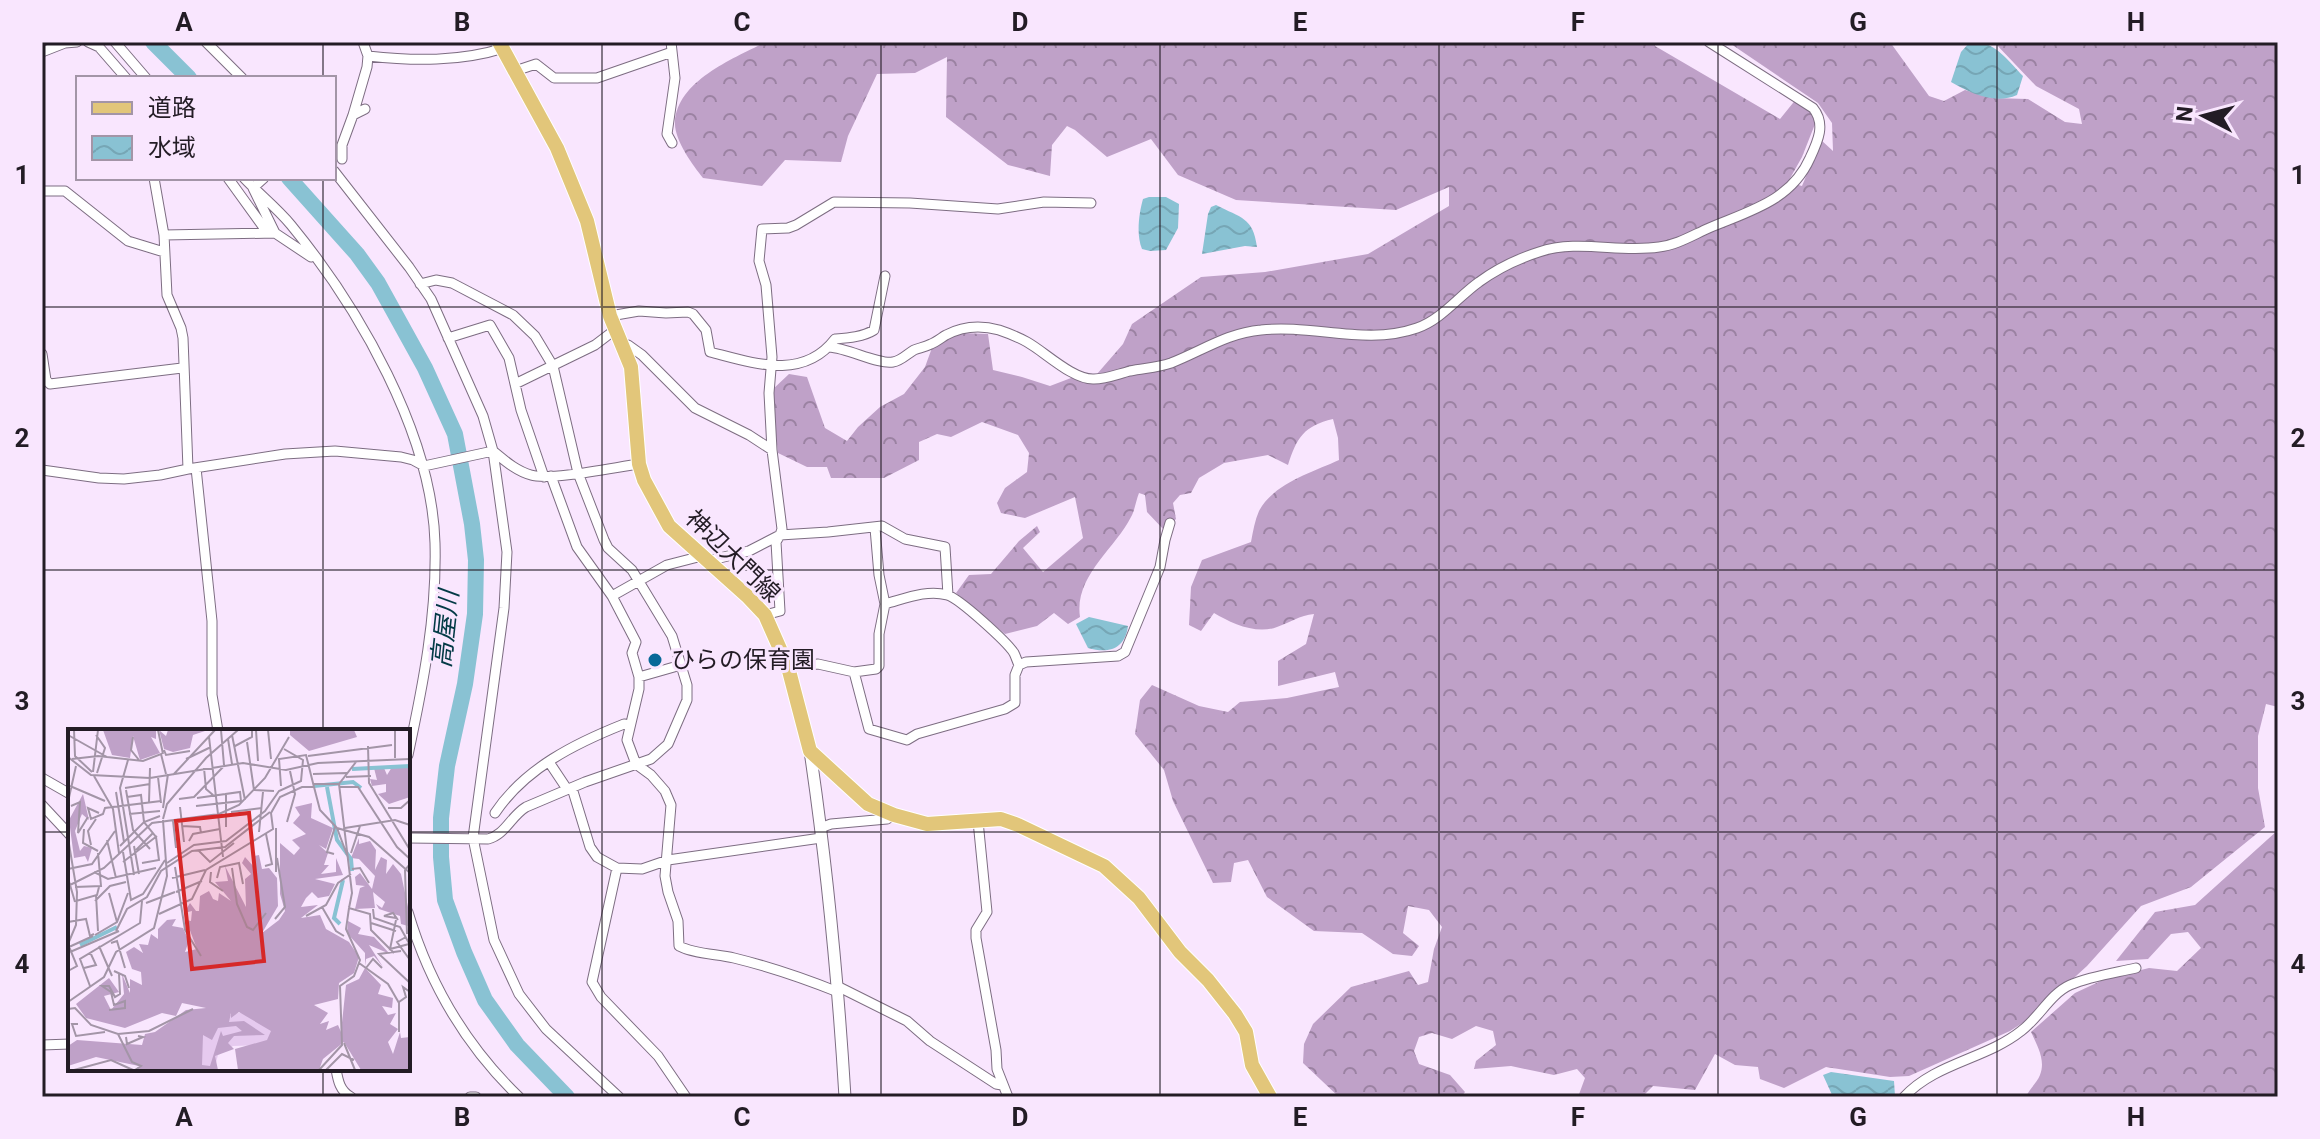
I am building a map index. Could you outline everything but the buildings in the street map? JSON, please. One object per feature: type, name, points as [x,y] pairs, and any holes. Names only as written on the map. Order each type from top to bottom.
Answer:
[{"type":"main road","name":"神辺大門線","points":[[501,45],[557,148],[587,221],[613,323],[631,367],[639,464],[651,495],[669,526],[765,615],[788,667],[810,751]]},
{"type":"main road","points":[[810,751],[868,804],[894,815],[927,824],[1001,819],[1104,866],[1139,898],[1180,952],[1235,1014],[1246,1032],[1252,1065],[1270,1097]]},
{"type":"street","points":[[42,52],[77,42]]},
{"type":"street","points":[[88,42],[100,44],[124,76]]},
{"type":"street","points":[[115,42],[144,76]]},
{"type":"street","points":[[206,42],[240,76]]},
{"type":"street","points":[[342,159],[338,145],[353,115],[367,67],[368,56],[363,42]]},
{"type":"street","points":[[829,347],[844,348],[892,363],[946,335],[976,326],[998,330],[1025,341],[1073,373],[1090,380],[1102,379],[1152,369],[1229,335],[1262,329],[1388,335],[1419,328],[1504,265],[1542,251],[1575,246],[1656,248],[1671,245],[1745,215],[1785,192],[1808,164],[1820,130],[1820,117],[1813,108],[1709,42]]},
{"type":"street","points":[[368,56],[415,61],[477,54],[501,45]]},
{"type":"street","points":[[515,71],[536,64],[554,78],[597,78],[656,56],[671,47],[675,78],[667,134],[672,143]]},
{"type":"street","points":[[353,115],[365,109]]},
{"type":"street","points":[[336,173],[431,299],[483,416],[491,451],[507,552],[504,608],[471,838],[494,940],[519,994],[546,1029],[619,1097]]},
{"type":"street","points":[[154,180],[164,235],[167,295],[181,328],[192,468],[212,621],[212,695],[218,729]]},
{"type":"street","points":[[230,180],[271,233],[317,260]]},
{"type":"street","points":[[246,180],[290,223],[370,342],[399,399],[425,466],[435,541],[432,618],[424,680],[410,746]]},
{"type":"street","points":[[254,187],[262,180]]},
{"type":"street","points":[[254,187],[271,233]]},
{"type":"street","points":[[42,191],[65,191],[128,241],[164,252]]},
{"type":"street","points":[[765,615],[780,611],[776,542],[782,529],[772,450],[766,285],[759,261],[762,229],[796,225],[834,202],[998,209],[1044,202],[1091,203]]},
{"type":"street","points":[[164,235],[271,233]]},
{"type":"street","points":[[515,384],[595,345],[613,323],[639,311],[693,314],[706,330],[710,352],[743,361],[797,366],[829,347],[835,339],[874,330],[885,276]]},
{"type":"street","points":[[410,838],[497,837],[520,811],[569,788],[651,759],[668,744],[687,700],[687,685],[672,636],[639,581],[624,561],[608,548],[578,473],[553,366],[535,336],[513,315],[452,283],[436,280],[420,284]]},
{"type":"street","points":[[448,338],[490,325],[509,358],[521,410],[577,547],[612,596],[636,642],[632,653],[639,689],[627,740],[636,764],[665,791],[671,805],[665,876],[678,921],[679,946],[787,972],[837,989],[907,1021],[948,1054],[1002,1085]]},
{"type":"street","points":[[623,346],[628,345],[642,355],[695,408],[772,450]]},
{"type":"street","points":[[42,354],[46,380],[50,384],[182,368]]},
{"type":"street","points":[[42,470],[124,479],[323,451],[401,457],[425,466],[491,451],[527,474],[547,476],[639,464]]},
{"type":"street","points":[[854,672],[869,729],[907,740],[917,734],[1011,706],[1015,703],[1015,675],[1019,665],[1105,657],[1125,652],[1160,567],[1170,523]]},
{"type":"street","points":[[612,596],[667,565],[749,551],[780,535],[882,526],[905,539],[945,547],[948,595]]},
{"type":"street","points":[[788,667],[818,664],[854,672],[879,666],[879,634],[885,604],[875,528]]},
{"type":"street","points":[[885,604],[920,595],[948,595],[957,599],[1013,651],[1019,665]]},
{"type":"street","points":[[639,677],[681,665]]},
{"type":"street","points":[[495,813],[516,787],[549,762],[594,736],[624,724],[629,725]]},
{"type":"street","points":[[810,751],[837,989],[845,1097]]},
{"type":"street","points":[[549,762],[569,788],[590,847],[597,857],[617,868],[642,869],[668,860],[821,833],[831,824],[887,819],[894,815]]},
{"type":"street","points":[[42,778],[68,793]]},
{"type":"street","points":[[42,805],[68,833]]},
{"type":"street","points":[[978,821],[987,912],[976,930],[976,938],[997,1069],[1008,1097]]},
{"type":"street","points":[[617,868],[592,982],[601,997],[658,1056],[686,1097]]},
{"type":"street","points":[[410,918],[450,1012],[484,1061],[519,1097]]},
{"type":"street","points":[[1904,1097],[1914,1086],[2022,1031],[2058,992],[2069,985],[2136,968]]},
{"type":"street","points":[[42,1045],[68,1044]]},
{"type":"street","points":[[336,1071],[339,1083],[351,1097]]},
{"type":"street","points":[[470,1097],[476,1097]]},
{"type":"green space","points":[[766,42],[1654,42],[1655,46],[1780,119],[1797,98],[1817,119],[1788,182],[1802,186],[1821,140],[1833,151],[1832,123],[1818,103],[1728,42],[1890,42],[1929,96],[1944,101],[1965,90],[1992,98],[2028,99],[2065,122],[2082,124],[2079,109],[2036,86],[1994,42],[2278,42],[2278,707],[2266,704],[2258,736],[2258,788],[2265,827],[2191,887],[2141,906],[2087,966],[2030,1018],[2010,1031],[1909,1076],[1890,1077],[1826,1067],[1784,1088],[1760,1079],[1758,1067],[1735,1065],[1715,1054],[1695,1090],[1653,1086],[1642,1097],[1578,1097],[1585,1078],[1577,1069],[1554,1075],[1511,1066],[1474,1069],[1476,1061],[1496,1045],[1493,1031],[1476,1026],[1452,1039],[1432,1033],[1419,1037],[1414,1051],[1419,1064],[1450,1075],[1465,1092],[1461,1097],[1363,1097],[1357,1094],[1339,1097],[1303,1063],[1304,1044],[1313,1024],[1351,987],[1409,971],[1418,985],[1428,982],[1442,927],[1429,910],[1408,906],[1403,933],[1419,946],[1412,956],[1393,954],[1362,933],[1314,931],[1267,897],[1248,860],[1234,863],[1231,882],[1213,883],[1173,801],[1164,770],[1135,734],[1140,700],[1152,685],[1199,706],[1228,712],[1240,702],[1287,698],[1339,687],[1335,672],[1278,686],[1278,661],[1306,644],[1314,614],[1261,630],[1244,627],[1214,613],[1201,631],[1189,625],[1191,587],[1202,560],[1251,542],[1259,511],[1274,493],[1339,460],[1333,419],[1315,425],[1303,434],[1288,465],[1268,455],[1224,463],[1199,478],[1191,493],[1180,495],[1173,503],[1176,519],[1164,530],[1147,512],[1145,495],[1139,493],[1124,529],[1089,576],[1080,602],[1080,617],[1068,624],[1054,613],[1037,626],[1005,634],[956,593],[969,575],[991,574],[1019,541],[1037,526],[1040,532],[1023,548],[1043,572],[1083,538],[1075,497],[1025,518],[1001,513],[997,503],[1005,488],[1027,472],[1029,453],[1018,435],[982,422],[951,437],[937,434],[919,442],[919,460],[884,478],[831,478],[827,467],[807,467],[778,453],[771,391],[789,374],[807,377],[825,428],[847,441],[880,407],[904,394],[925,367],[933,345],[961,333],[988,334],[993,370],[1050,386],[1071,378],[1097,374],[1123,344],[1132,324],[1201,277],[1265,272],[1368,254],[1449,206],[1449,187],[1396,210],[1236,200],[1178,175],[1151,139],[1107,157],[1067,126],[1052,145],[1050,176],[1008,165],[946,117],[947,57],[915,73],[877,74],[848,136],[841,162],[785,160],[762,186],[703,178],[678,137],[675,122],[678,107],[696,83],[709,73]]},
{"type":"green space","points":[[2278,830],[2278,1097],[2026,1097],[2042,1069],[2040,1053],[2031,1032],[2075,993],[2105,979],[2149,968],[2177,971],[2201,948],[2188,932],[2171,934],[2148,959],[2116,961],[2155,912],[2195,905]]},
{"type":"water","points":[[1977,42],[1996,50],[2023,76],[2017,95],[1991,98],[1974,94],[1951,82],[1961,52],[1969,43]]},
{"type":"water","points":[[1166,197],[1179,204],[1178,228],[1166,250],[1142,249],[1140,243],[1140,211],[1143,199]]},
{"type":"water","points":[[1216,205],[1249,224],[1257,247],[1245,246],[1202,254],[1208,214],[1211,207]]},
{"type":"water","points":[[1089,617],[1128,626],[1120,645],[1109,650],[1088,648],[1076,624]]},
{"type":"water","points":[[1831,1072],[1894,1081],[1895,1096],[1833,1097],[1823,1075]]},
{"type":"waterway","name":"高屋川","points":[[153,42],[187,76]]},
{"type":"waterway","name":"高屋川","points":[[291,180],[357,254],[378,283],[425,368],[455,434],[472,524],[476,560],[475,614],[465,684],[447,766],[441,818],[445,900],[485,1000],[517,1045],[567,1097]]},
{"type":"place","name":"ひらの保育園","points":[[655,660]]}]
